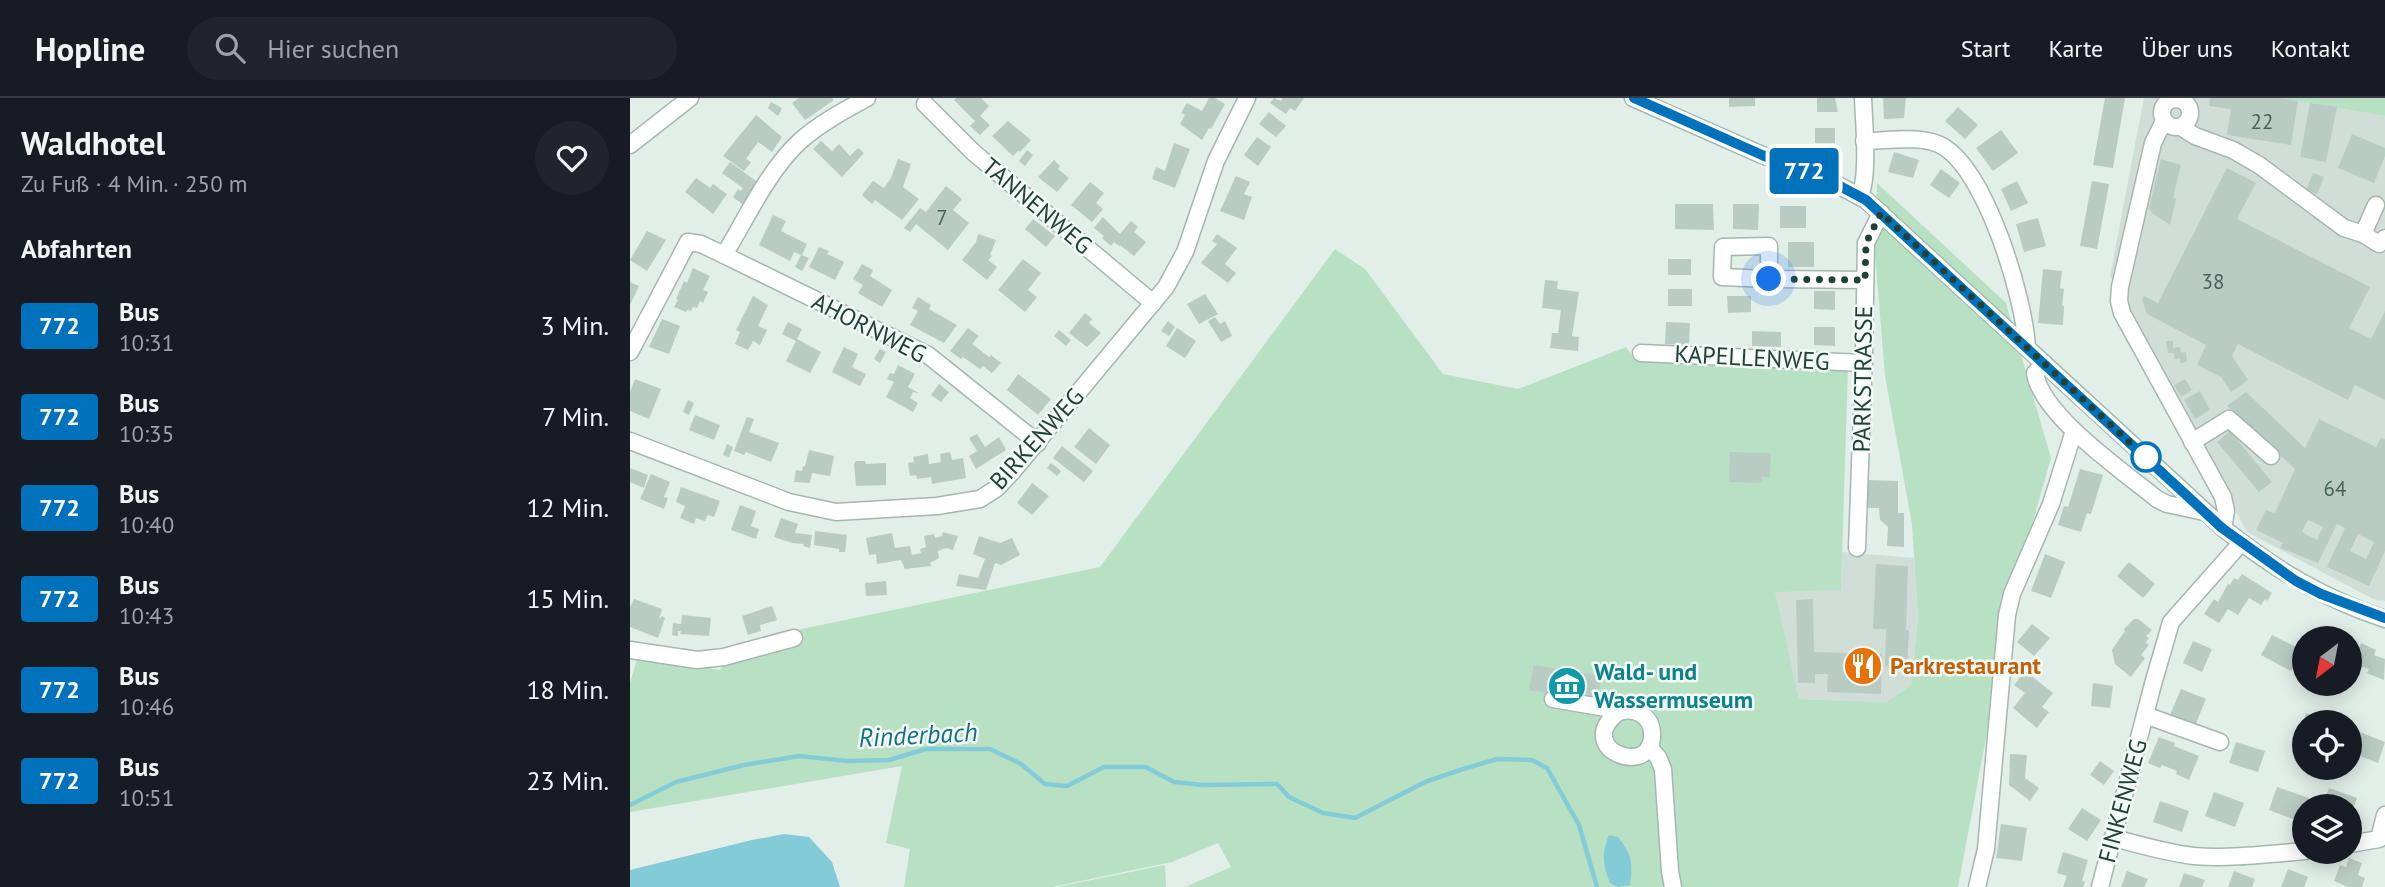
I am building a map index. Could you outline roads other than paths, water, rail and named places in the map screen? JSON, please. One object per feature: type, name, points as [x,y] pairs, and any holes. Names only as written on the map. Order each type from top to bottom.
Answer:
[{"type":"street","points":[[630,145],[690,98]]},
{"type":"street","points":[[724,255],[776,168],[798,143],[825,122],[867,98]]},
{"type":"street","name":"BIRKENWEG","points":[[630,441],[789,502],[836,512],[937,506],[980,499],[997,488],[1038,443],[1166,287],[1185,252],[1216,161],[1247,98]]},
{"type":"street","points":[[1633,98],[1860,195],[2222,528],[2305,585],[2359,610],[2385,618]]},
{"type":"street","points":[[1860,195],[1863,189],[1864,98]]},
{"type":"street","name":"TANNENWEG","points":[[925,100],[973,152],[1153,303]]},
{"type":"street","points":[[2181,127],[2188,121],[2190,113],[2187,104],[2171,100],[2164,105],[2161,113],[2164,121],[2171,127],[2181,127],[2195,136],[2233,150],[2344,228],[2363,234],[2379,244],[2385,238]]},
{"type":"street","points":[[2164,121],[2153,143],[2119,301],[2122,313],[2223,497],[2226,511],[2222,528]]},
{"type":"street","points":[[1864,141],[1925,140],[1943,146],[1963,163],[1989,208],[2022,305],[2027,347]]},
{"type":"street","points":[[2363,234],[2376,205]]},
{"type":"street","name":"PARKSTRASSE","points":[[1857,548],[1866,243],[1881,213]]},
{"type":"street","name":"AHORNWEG","points":[[630,352],[688,242],[701,244],[928,355],[1038,443]]},
{"type":"street","points":[[1769,279],[1865,280]]},
{"type":"street","name":"KAPELLENWEG","points":[[1641,353],[1864,363]]},
{"type":"street","points":[[2044,363],[2035,373],[2037,385],[2074,431],[2157,499],[2167,504],[2204,512]]},
{"type":"street","points":[[2192,442],[2229,419],[2271,456]]},
{"type":"street","points":[[1977,887],[1986,849],[1990,814],[2007,615],[2012,594],[2051,504],[2074,431]]},
{"type":"street","name":"FINKENWEG","points":[[2100,887],[2171,622],[2241,543]]},
{"type":"street","points":[[630,650],[697,660],[724,657],[794,638]]},
{"type":"street","points":[[1553,699],[1617,712]]},
{"type":"street","points":[[1630,709],[1649,720],[1653,732],[1648,747],[1633,758],[1619,756],[1609,748],[1604,738],[1609,719],[1617,712],[1630,709]]},
{"type":"street","name":"FINKENWEG","points":[[2145,715],[2220,742]]},
{"type":"street","points":[[1648,747],[1658,757],[1663,769],[1673,887]]},
{"type":"street","points":[[2362,842],[2379,839],[2385,815]]},
{"type":"street","points":[[2113,838],[2195,856],[2292,852]]},
{"type":"water","points":[[784,834],[809,837],[832,862],[840,887],[630,887],[630,870]]},
{"type":"water","points":[[1609,835],[1618,837],[1629,854],[1630,885],[1618,887],[1610,883],[1604,859]]},
{"type":"waterway","name":"Rinderbach","points":[[630,805],[676,782],[744,765],[799,756],[847,761],[889,760],[926,749],[990,749],[1021,764],[1045,784],[1067,786],[1104,767],[1146,767],[1174,782],[1203,785],[1277,784],[1289,797],[1323,813],[1355,818],[1425,782],[1460,770],[1497,759],[1532,760],[1547,768],[1579,825],[1597,887]]},
{"type":"place","name":"Parkrestaurant","points":[[1863,666]]},
{"type":"place","name":"Wald- und Wassermuseum","points":[[1567,686]]}]
